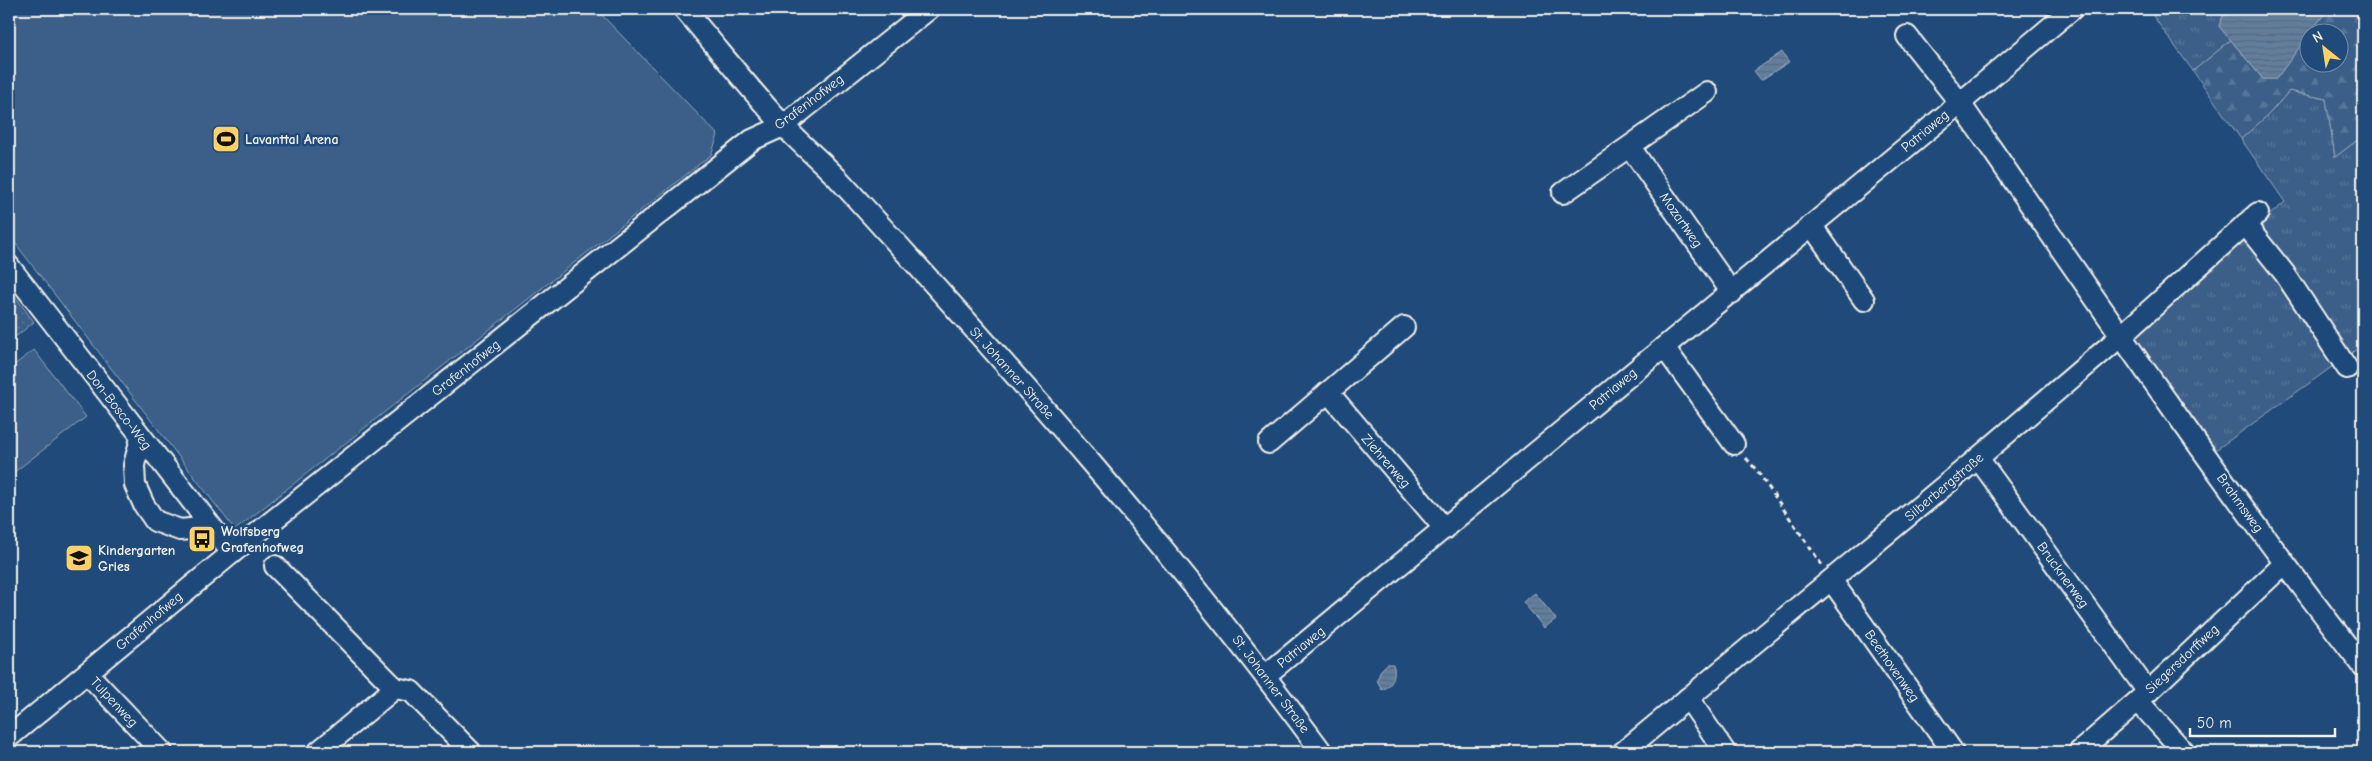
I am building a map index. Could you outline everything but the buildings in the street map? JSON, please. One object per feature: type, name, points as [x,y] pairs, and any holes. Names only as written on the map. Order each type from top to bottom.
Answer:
[{"type":"street","name":"St. Johanner Straße","points":[[684,9],[783,126],[840,181],[1060,426],[1146,525],[1266,676],[1322,752]]},
{"type":"street","name":"Grafenhofweg","points":[[9,737],[232,553],[752,140],[783,126],[929,9]]},
{"type":"street","name":"Patriaweg","points":[[1266,676],[1732,293],[2072,9]]},
{"type":"street","points":[[1906,36],[1960,102]]},
{"type":"street","points":[[1564,194],[1706,92]]},
{"type":"street","name":"Patriaweg","points":[[1960,102],[2121,336]]},
{"type":"street","name":"Mozartweg","points":[[1630,147],[1732,293]]},
{"type":"street","name":"Silberbergstraße","points":[[1623,752],[1832,581],[1978,458],[2121,336],[2251,219],[2347,368]]},
{"type":"street","points":[[1812,226],[1864,300]]},
{"type":"street","name":"Don-Bosco-Weg","points":[[9,266],[232,553]]},
{"type":"street","points":[[1269,443],[1404,327]]},
{"type":"street","name":"Brahmsweg","points":[[2121,336],[2284,564],[2363,666]]},
{"type":"street","points":[[1664,347],[1734,444]]},
{"type":"street","name":"Ziehrerweg","points":[[1328,392],[1445,529]]},
{"type":"street","points":[[141,438],[134,465],[135,485],[144,506],[155,522],[180,530],[211,527]]},
{"type":"street","name":"Brucknerweg","points":[[1978,458],[2184,752]]},
{"type":"street","name":"Siegersdorffweg","points":[[2079,752],[2143,696],[2284,564]]},
{"type":"street","points":[[275,566],[395,688],[411,691],[471,752]]},
{"type":"street","name":"Beethovenweg","points":[[1832,581],[1952,752]]},
{"type":"street","name":"Tulpenweg","points":[[87,673],[162,752]]},
{"type":"street","points":[[318,752],[395,688]]},
{"type":"street","points":[[1688,698],[1725,752]]},
{"type":"path","points":[[1734,444],[1758,472],[1832,581]]},
{"type":"green space","name":"Lavanttal Arena","points":[[9,9],[596,9],[718,135],[711,155],[235,530],[9,235]]},
{"type":"green space","points":[[2148,9],[2216,9],[2223,16],[2219,26],[2231,40],[2193,71]]},
{"type":"green space","points":[[2216,9],[2248,9],[2223,16]]},
{"type":"green space","points":[[2328,9],[2363,9],[2363,136],[2335,157],[2326,99],[2289,91],[2269,114],[2241,139],[2193,71],[2231,40],[2263,79],[2276,79],[2300,46],[2300,72],[2350,72],[2350,22],[2318,22]]},
{"type":"green space","points":[[2289,91],[2326,99],[2335,157],[2363,136],[2363,358],[2357,349],[2213,452],[2127,334],[2285,202],[2241,139],[2269,114]]},
{"type":"green space","points":[[9,288],[34,322],[9,342]]},
{"type":"green space","points":[[34,350],[86,417],[9,476],[9,369]]},
{"type":"shaded area","points":[[2248,9],[2328,9],[2318,22],[2300,22],[2300,47],[2276,79],[2263,79],[2219,26],[2223,16]]},
{"type":"shaded area","points":[[1782,52],[1789,62],[1761,80],[1754,71]]},
{"type":"shaded area","points":[[1535,593],[1556,619],[1544,628],[1523,602]]},
{"type":"shaded area","points":[[1387,664],[1393,664],[1394,676],[1391,683],[1382,690],[1377,680],[1381,670]]},
{"type":"place","name":"Lavanttal Arena","points":[[226,139]]},
{"type":"place","name":"Wolfsberg Grafenhofweg","points":[[202,539]]},
{"type":"place","name":"Kindergarten Gries","points":[[79,558]]}]
